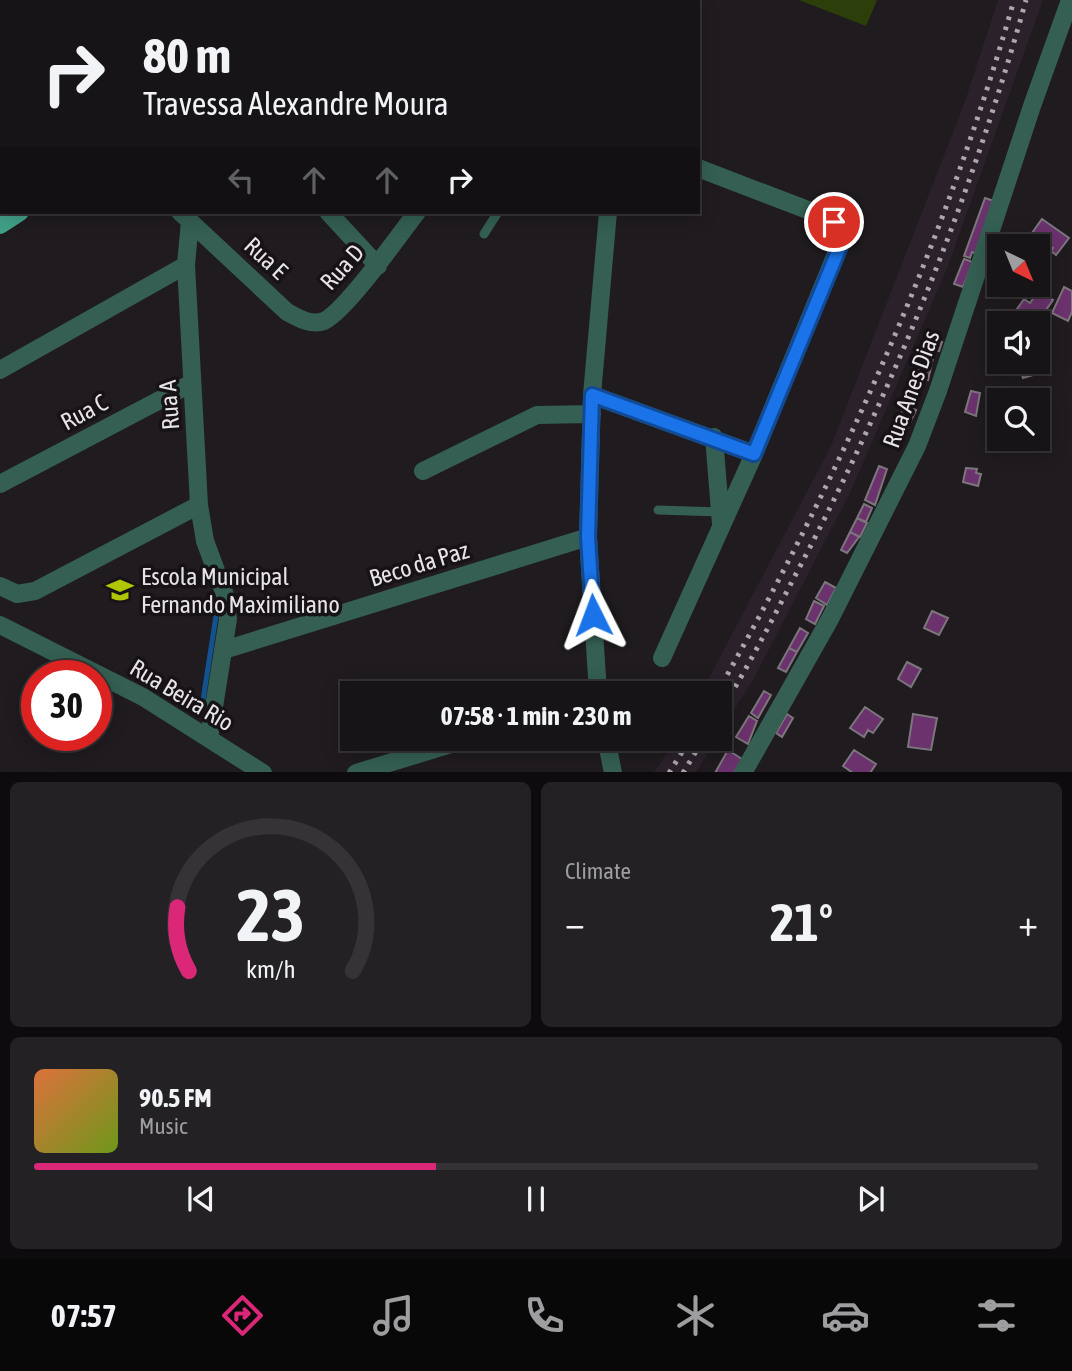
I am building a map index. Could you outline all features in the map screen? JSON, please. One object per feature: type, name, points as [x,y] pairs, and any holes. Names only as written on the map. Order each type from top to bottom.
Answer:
[{"type":"main road","points":[[0,225],[17,214]]},
{"type":"street","name":"Rua Anes Dias","points":[[743,772],[830,619],[917,446],[939,391],[1032,106],[1070,0]]},
{"type":"street","points":[[662,658],[721,519],[754,454],[841,244],[843,233],[826,217],[700,169]]},
{"type":"street","points":[[330,214],[378,266]]},
{"type":"street","name":"Rua D","points":[[287,312],[304,321],[324,320],[378,266],[416,214]]},
{"type":"street","points":[[597,681],[588,537],[592,395],[608,214]]},
{"type":"street","name":"Rua A","points":[[185,216],[199,505],[205,541],[225,595],[228,620],[209,738]]},
{"type":"street","name":"Rua E","points":[[185,216],[287,312]]},
{"type":"street","points":[[0,370],[186,265]]},
{"type":"street","name":"Rua C","points":[[0,484],[191,383]]},
{"type":"street","points":[[592,395],[714,437],[754,454]]},
{"type":"street","points":[[423,471],[537,415],[592,414]]},
{"type":"street","points":[[714,437],[721,519]]},
{"type":"street","points":[[0,586],[17,594],[35,591],[199,505]]},
{"type":"street","name":"Beco da Paz","points":[[224,650],[588,537]]},
{"type":"street","name":"Rua Beira Rio","points":[[0,625],[143,697],[263,772]]},
{"type":"street","points":[[356,772],[427,751]]},
{"type":"street","points":[[609,751],[613,772]]},
{"type":"lane","points":[[484,234],[497,214]]},
{"type":"lane","points":[[658,510],[721,519]]},
{"type":"shaded area","points":[[998,0],[1043,0],[948,266],[850,493],[753,680],[732,713],[732,681],[707,681],[831,446],[964,104]]},
{"type":"shaded area","points":[[668,751],[709,751],[696,772],[654,772]]},
{"type":"green space","points":[[799,0],[877,0],[866,26]]},
{"type":"building","points":[[985,198],[994,201],[977,254],[972,252],[970,258],[964,256]]},
{"type":"building","points":[[1042,219],[1069,238],[1056,255],[1051,251],[1053,248],[1050,246],[1050,234],[1032,233]]},
{"type":"building","points":[[964,259],[973,262],[963,287],[954,284]]},
{"type":"building","points":[[1064,287],[1072,291],[1072,312],[1068,321],[1052,313]]},
{"type":"building","points":[[1033,298],[1053,300],[1045,311],[1017,309],[1024,299],[1030,303]]},
{"type":"building","points":[[931,339],[942,342],[939,351],[933,350],[932,356],[927,354]]},
{"type":"building","points":[[922,356],[933,358],[928,380],[917,377]]},
{"type":"building","points":[[971,391],[980,393],[976,416],[965,412]]},
{"type":"building","points":[[906,401],[911,403],[909,407],[916,410],[898,449],[889,445]]},
{"type":"building","points":[[879,466],[887,469],[875,505],[865,500]]},
{"type":"building","points":[[966,468],[977,469],[976,473],[981,474],[978,486],[963,482]]},
{"type":"building","points":[[864,504],[872,508],[866,522],[857,518]]},
{"type":"building","points":[[857,518],[867,523],[860,537],[850,532]]},
{"type":"building","points":[[850,532],[859,537],[847,553],[841,550]]},
{"type":"building","points":[[825,582],[836,588],[827,605],[816,598]]},
{"type":"building","points":[[814,601],[824,606],[815,624],[806,619]]},
{"type":"building","points":[[932,611],[948,618],[939,635],[924,628]]},
{"type":"building","points":[[800,628],[808,633],[797,652],[789,648]]},
{"type":"building","points":[[789,648],[797,652],[786,672],[778,668]]},
{"type":"building","points":[[907,662],[921,669],[911,687],[898,679]]},
{"type":"building","points":[[764,691],[771,695],[758,718],[751,713]]},
{"type":"building","points":[[865,707],[883,719],[873,733],[868,730],[864,737],[850,728]]},
{"type":"building","points":[[787,714],[793,718],[782,737],[776,733]]},
{"type":"building","points":[[913,714],[937,718],[931,750],[908,747]]},
{"type":"building","points":[[749,716],[757,721],[748,744],[736,737]]},
{"type":"building","points":[[854,750],[876,764],[871,772],[852,772],[843,766]]},
{"type":"building","points":[[727,751],[742,759],[735,772],[716,772]]},
{"type":"waterway","points":[[203,700],[218,603]]},
{"type":"railway","points":[[724,681],[806,526],[886,355],[956,180],[987,91],[1014,0]]},
{"type":"railway","points":[[732,692],[808,551],[903,350],[958,212],[1026,0]]},
{"type":"railway","points":[[670,772],[683,751]]},
{"type":"railway","points":[[684,772],[696,751]]},
{"type":"place","name":"Escola Municipal Fernando Maximiliano","points":[[120,590]]},
{"type":"route","points":[[593,615],[588,537],[592,395],[714,437],[754,454],[841,244],[843,233],[834,222]]}]
